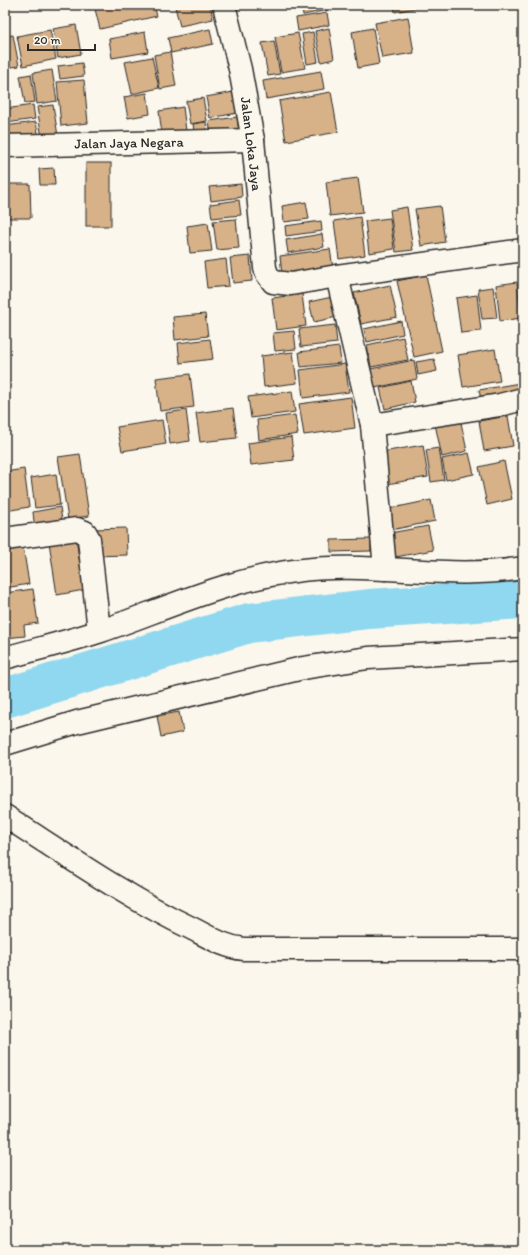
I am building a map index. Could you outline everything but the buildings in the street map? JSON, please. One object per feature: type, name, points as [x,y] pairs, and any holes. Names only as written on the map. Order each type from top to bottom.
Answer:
[{"type":"street","name":"Jalan Loka Jaya","points":[[224,5],[240,69],[253,140],[264,268],[273,282],[291,284],[337,276]]},
{"type":"street","name":"Jalan Jaya Negara","points":[[5,146],[253,140]]},
{"type":"street","points":[[385,569],[372,425],[337,276],[523,250]]},
{"type":"street","points":[[372,425],[500,405],[523,399]]},
{"type":"street","points":[[5,539],[77,529],[85,532],[89,539],[100,631]]},
{"type":"street","points":[[5,658],[100,631],[215,589],[255,578],[294,571],[335,567],[460,573],[523,568]]},
{"type":"street","points":[[5,744],[77,722],[303,668],[368,658],[523,648]]},
{"type":"street","points":[[5,816],[156,911],[222,944],[244,949],[523,949]]},
{"type":"waterway","points":[[5,698],[249,623],[369,609],[523,599]]}]
